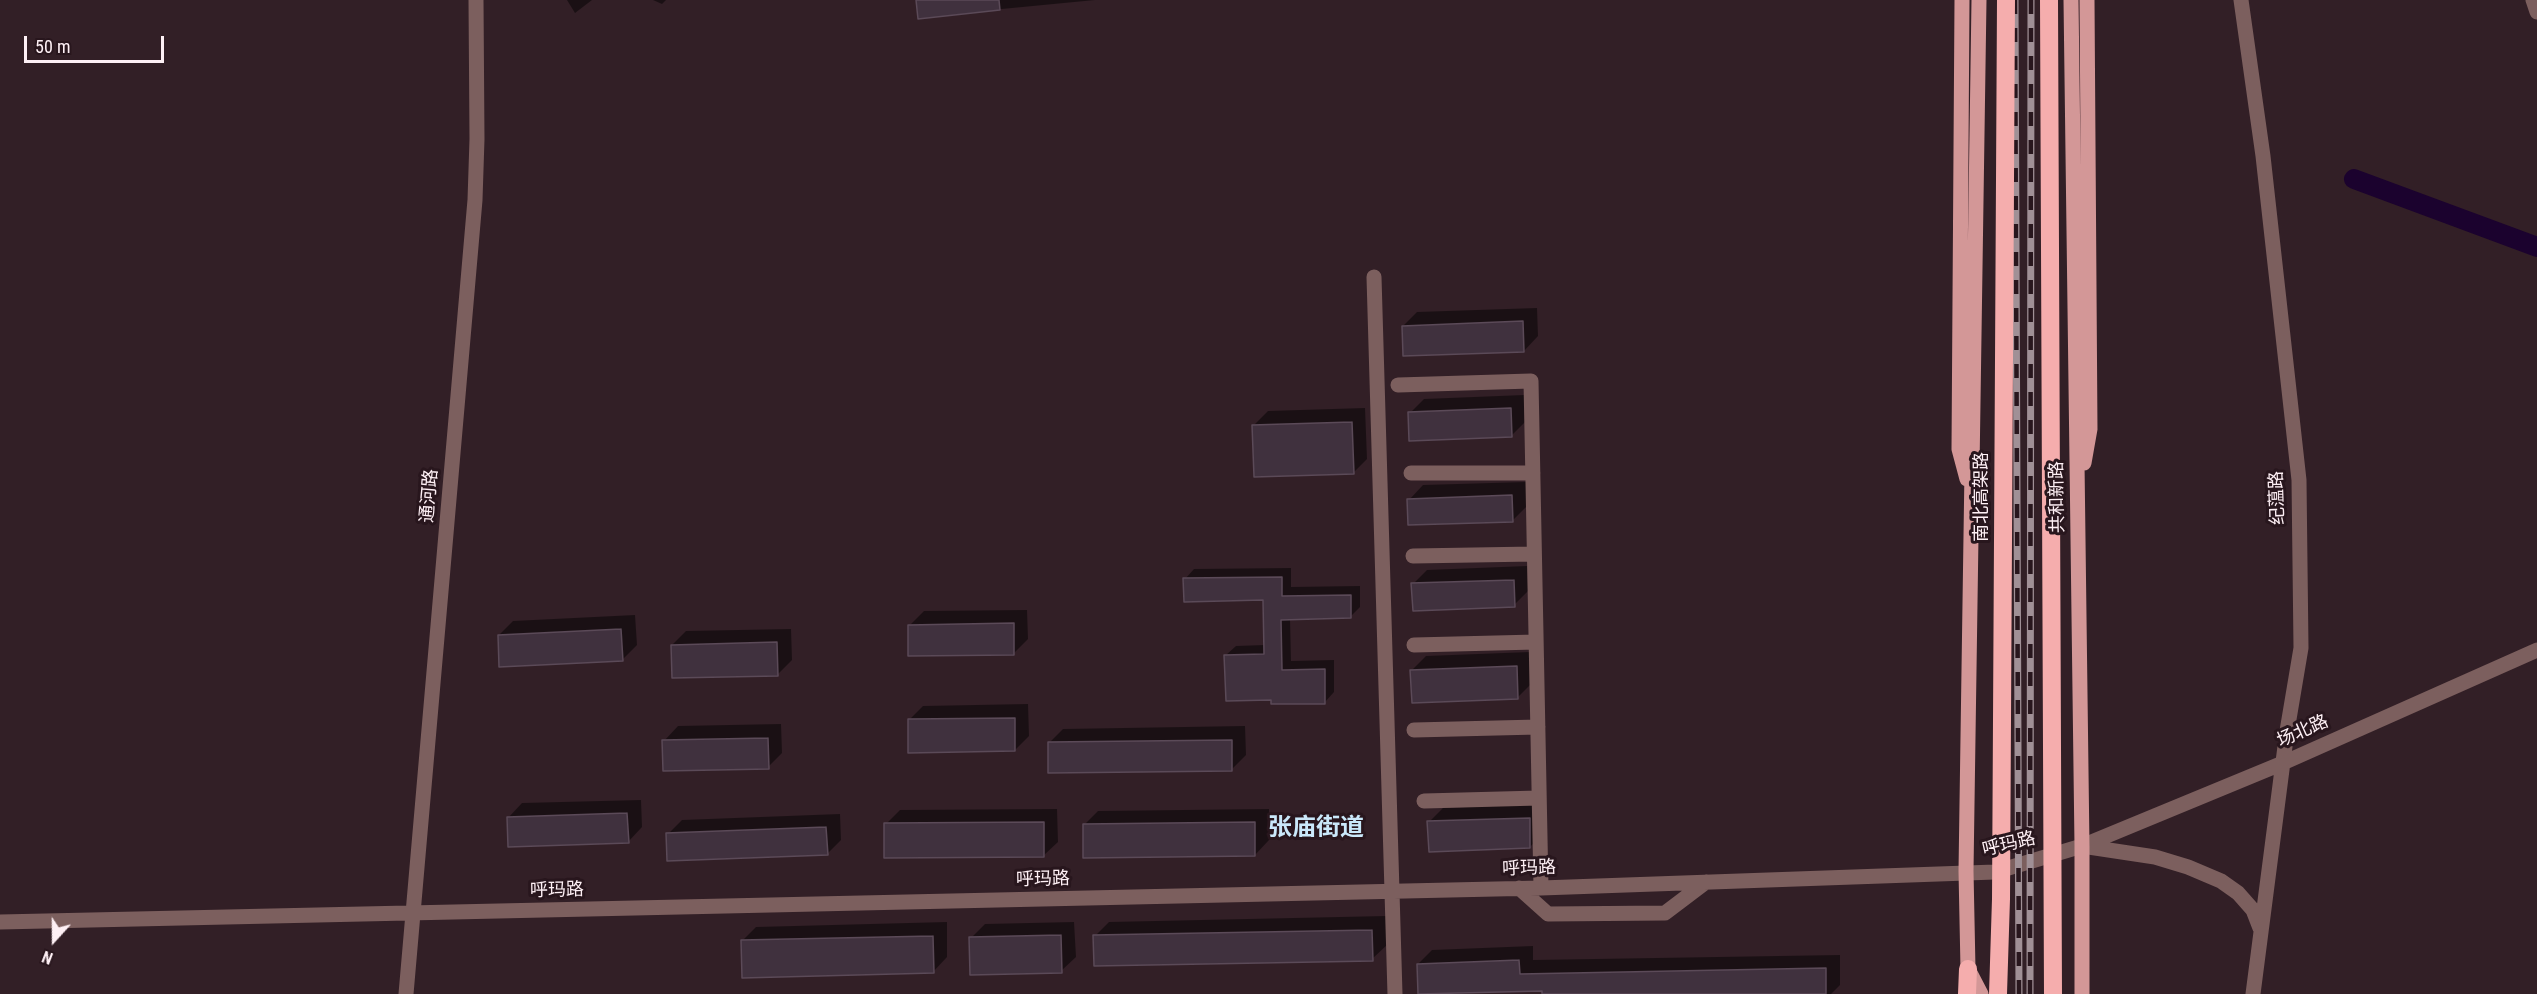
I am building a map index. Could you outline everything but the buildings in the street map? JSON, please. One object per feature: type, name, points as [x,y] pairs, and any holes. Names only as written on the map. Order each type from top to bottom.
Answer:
[{"type":"highway","name":"南北高架路","points":[[1998,994],[2001,899],[2006,0]]},
{"type":"highway","points":[[2049,0],[2053,994]]},
{"type":"highway","points":[[1966,994],[1968,969]]},
{"type":"main road","points":[[1962,0],[1959,449],[1972,496]]},
{"type":"main road","points":[[1979,0],[1966,871],[1968,969],[1981,994]]},
{"type":"main road","name":"共和新路","points":[[2071,0],[2082,994]]},
{"type":"main road","points":[[2078,498],[2090,429],[2087,0]]},
{"type":"street","name":"通河路","points":[[406,994],[475,200],[476,0]]},
{"type":"street","name":"纪蕰路","points":[[2241,0],[2263,156],[2299,480],[2301,648],[2283,763],[2253,994]]},
{"type":"street","points":[[2533,0],[2537,12]]},
{"type":"street","points":[[1374,277],[1395,994]]},
{"type":"street","points":[[1398,385],[1531,381],[1541,888]]},
{"type":"street","points":[[1411,473],[1533,472]]},
{"type":"street","points":[[1413,556],[1534,554]]},
{"type":"street","points":[[1414,645],[1536,642]]},
{"type":"street","name":"场北路","points":[[2082,846],[2283,763],[2537,650]]},
{"type":"street","points":[[1414,730],[1538,727]]},
{"type":"street","points":[[1424,801],[1539,798]]},
{"type":"street","name":"呼玛路","points":[[0,922],[1541,888],[1966,871],[1995,872],[2082,846]]},
{"type":"street","points":[[2082,846],[2155,857],[2222,881],[2238,893],[2253,910],[2261,931]]},
{"type":"street","points":[[1519,888],[1548,914],[1665,913],[1707,881]]},
{"type":"waterway","points":[[2354,179],[2537,247]]},
{"type":"railway","points":[[2015,0],[2019,994]]},
{"type":"railway","points":[[2030,994],[2031,0]]},
{"type":"district","name":"张庙街道","points":[[1316,829]]}]
